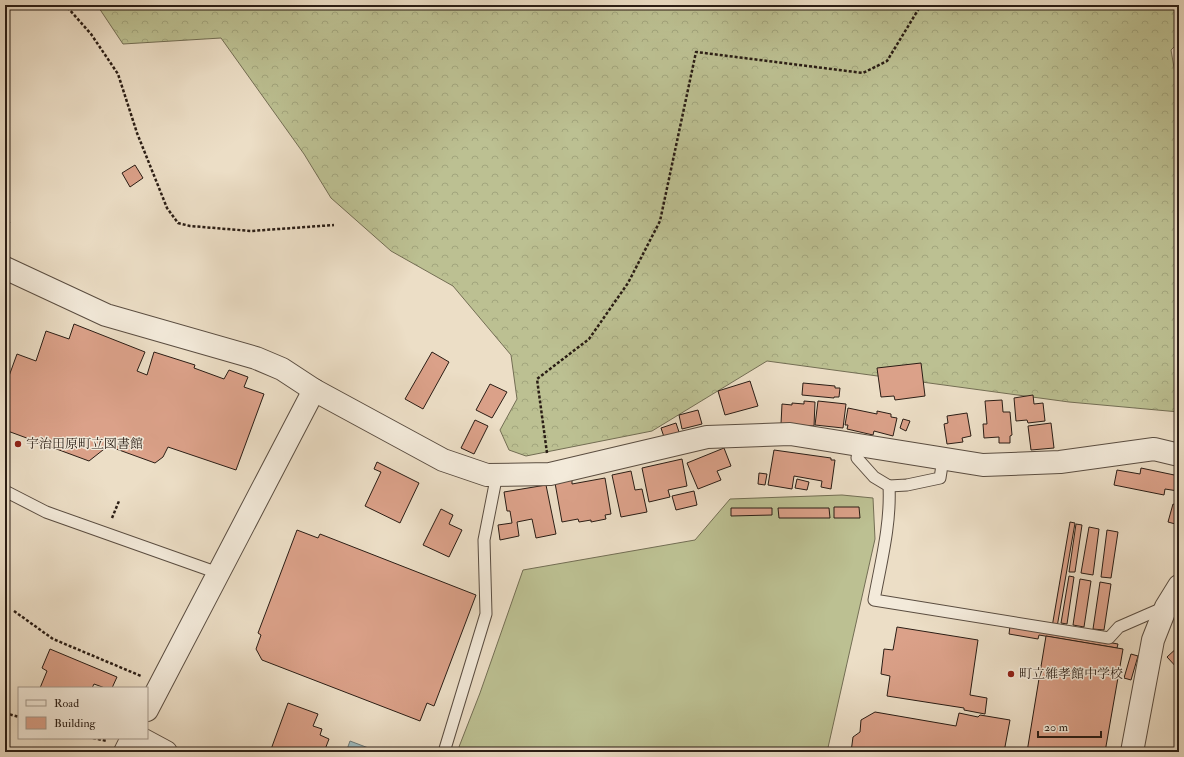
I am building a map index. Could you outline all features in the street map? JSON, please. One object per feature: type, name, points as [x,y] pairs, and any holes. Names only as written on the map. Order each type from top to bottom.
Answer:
[{"type":"street","points":[[5,268],[106,316],[256,358],[282,369],[314,390],[443,460],[487,474],[550,474],[707,437],[790,434],[983,465],[1060,462],[1154,449],[1179,455]]},
{"type":"street","points":[[148,708],[314,390]]},
{"type":"street","points":[[1132,752],[1153,640],[1166,607],[1179,586]]},
{"type":"street","points":[[125,752],[132,739]]},
{"type":"street","points":[[142,739],[166,752]]},
{"type":"lane","points":[[859,445],[857,458],[874,477],[889,486],[908,485],[940,478],[943,459]]},
{"type":"lane","points":[[444,752],[486,614],[484,540],[497,474]]},
{"type":"lane","points":[[889,486],[890,502],[886,534],[874,600],[1109,638],[1119,627],[1166,607]]},
{"type":"lane","points":[[5,491],[46,512],[218,573]]},
{"type":"path","points":[[63,5],[68,8],[91,34],[118,74],[137,133],[167,208],[178,223],[190,226],[251,231],[334,225]]},
{"type":"path","points":[[550,474],[536,378],[589,339],[628,283],[660,222],[696,52],[863,73],[887,61],[922,5]]},
{"type":"path","points":[[14,611],[53,639],[161,682]]},
{"type":"path","points":[[5,713],[18,717]]},
{"type":"green space","points":[[97,5],[1179,5],[1179,42],[1171,50],[1179,97],[1179,412],[1069,402],[767,361],[652,431],[526,456],[509,450],[500,430],[517,399],[511,355],[453,286],[391,251],[331,198],[304,154],[221,38],[123,44]]},
{"type":"green space","points":[[842,495],[873,498],[875,539],[827,752],[457,752],[480,693],[523,570],[695,540],[730,499]]},
{"type":"water","points":[[350,741],[379,752],[346,752]]},
{"type":"building","points":[[135,165],[143,178],[130,187],[122,173]]},
{"type":"building","points":[[5,218],[10,222],[5,229]]},
{"type":"building","points":[[74,324],[145,352],[137,371],[147,375],[154,352],[195,365],[194,368],[224,379],[229,370],[248,377],[244,387],[264,394],[236,470],[168,447],[163,457],[155,463],[108,446],[89,461],[5,430],[5,387],[17,354],[36,361],[46,331],[69,339]]},
{"type":"building","points":[[432,352],[449,362],[423,409],[405,399]]},
{"type":"building","points":[[921,363],[925,396],[895,400],[894,396],[881,397],[877,368]]},
{"type":"building","points":[[750,381],[758,406],[725,415],[718,391]]},
{"type":"building","points":[[803,383],[835,386],[835,388],[840,388],[839,397],[834,398],[802,395]]},
{"type":"building","points":[[490,384],[507,392],[492,418],[476,410]]},
{"type":"building","points":[[1033,395],[1034,404],[1043,403],[1045,421],[1028,423],[1027,420],[1016,421],[1014,398]]},
{"type":"building","points":[[1002,400],[1003,412],[1010,412],[1012,435],[1010,436],[1010,443],[999,443],[999,437],[984,438],[983,424],[987,424],[985,401]]},
{"type":"building","points":[[804,401],[815,402],[814,426],[781,424],[782,404],[804,404]]},
{"type":"building","points":[[818,401],[846,404],[843,428],[815,425]]},
{"type":"building","points":[[848,408],[877,414],[877,411],[891,414],[891,417],[897,418],[893,436],[874,431],[873,435],[847,429],[848,425],[845,425]]},
{"type":"building","points":[[698,410],[702,424],[682,429],[679,415]]},
{"type":"building","points":[[967,413],[971,436],[962,438],[963,442],[947,444],[944,424],[948,423],[947,416]]},
{"type":"building","points":[[903,419],[910,421],[906,431],[900,428]]},
{"type":"building","points":[[475,420],[488,426],[474,454],[461,448]]},
{"type":"building","points":[[676,423],[679,432],[664,437],[661,428]]},
{"type":"building","points":[[1051,423],[1054,448],[1031,450],[1028,426]]},
{"type":"building","points":[[724,448],[731,466],[717,471],[721,480],[698,489],[687,463]]},
{"type":"building","points":[[774,450],[831,458],[831,460],[835,460],[831,489],[821,487],[822,481],[794,476],[792,489],[768,485]]},
{"type":"building","points":[[682,459],[687,486],[668,490],[670,497],[649,502],[642,468]]},
{"type":"building","points":[[377,462],[419,483],[400,523],[365,506],[381,472],[374,469]]},
{"type":"building","points":[[1141,468],[1179,476],[1178,491],[1165,489],[1164,495],[1114,485],[1117,470],[1140,474]]},
{"type":"building","points":[[631,471],[635,490],[642,489],[647,512],[621,517],[612,475]]},
{"type":"building","points":[[759,473],[767,474],[765,485],[758,484]]},
{"type":"building","points":[[605,478],[611,514],[605,515],[606,519],[591,522],[591,520],[579,522],[578,519],[562,522],[555,483],[572,480],[572,484]]},
{"type":"building","points":[[797,479],[809,482],[807,490],[795,488]]},
{"type":"building","points":[[546,485],[556,534],[536,538],[532,519],[517,522],[519,536],[500,540],[498,525],[512,523],[510,511],[507,511],[504,492]]},
{"type":"building","points":[[694,491],[697,505],[676,510],[672,496]]},
{"type":"building","points":[[1173,504],[1179,506],[1179,525],[1168,522]]},
{"type":"building","points":[[834,507],[859,507],[860,518],[834,518]]},
{"type":"building","points":[[731,508],[772,508],[772,515],[731,516]]},
{"type":"building","points":[[778,508],[829,508],[830,518],[779,518]]},
{"type":"building","points":[[441,509],[453,515],[449,524],[462,530],[449,557],[423,545]]},
{"type":"building","points":[[1070,522],[1075,523],[1056,633],[1118,644],[1117,648],[1039,635],[1038,639],[1009,634],[1010,626],[1051,633]]},
{"type":"building","points":[[1076,524],[1082,525],[1075,572],[1069,572]]},
{"type":"building","points":[[1089,527],[1099,529],[1093,575],[1081,573]]},
{"type":"building","points":[[297,530],[318,538],[320,534],[476,595],[434,706],[427,703],[420,721],[262,660],[256,649],[261,635],[258,633]]},
{"type":"building","points":[[1107,530],[1118,532],[1111,578],[1101,577]]},
{"type":"building","points":[[1069,576],[1074,577],[1067,624],[1061,623]]},
{"type":"building","points":[[1080,579],[1091,581],[1084,627],[1073,625]]},
{"type":"building","points":[[1100,582],[1111,584],[1104,630],[1093,629]]},
{"type":"building","points":[[897,627],[978,640],[970,695],[987,698],[985,714],[964,710],[964,708],[887,696],[890,676],[881,674],[884,649],[893,650]]},
{"type":"building","points":[[1046,636],[1123,649],[1105,752],[1027,752]]},
{"type":"building","points":[[1179,646],[1179,670],[1167,657]]},
{"type":"building","points":[[50,649],[117,677],[112,687],[102,687],[94,684],[92,687],[40,687],[47,671],[42,668]]},
{"type":"building","points":[[1131,654],[1138,656],[1131,680],[1124,678]]},
{"type":"building","points":[[288,703],[318,714],[313,726],[322,729],[320,735],[329,739],[324,752],[270,752]]},
{"type":"building","points":[[875,712],[956,726],[959,713],[978,717],[980,715],[1010,720],[1004,752],[851,752],[853,737],[860,732],[861,720]]},
{"type":"place","name":"宇治田原町立図書館","points":[[18,444]]},
{"type":"place","name":"町立維孝館中学校","points":[[1011,674]]}]
